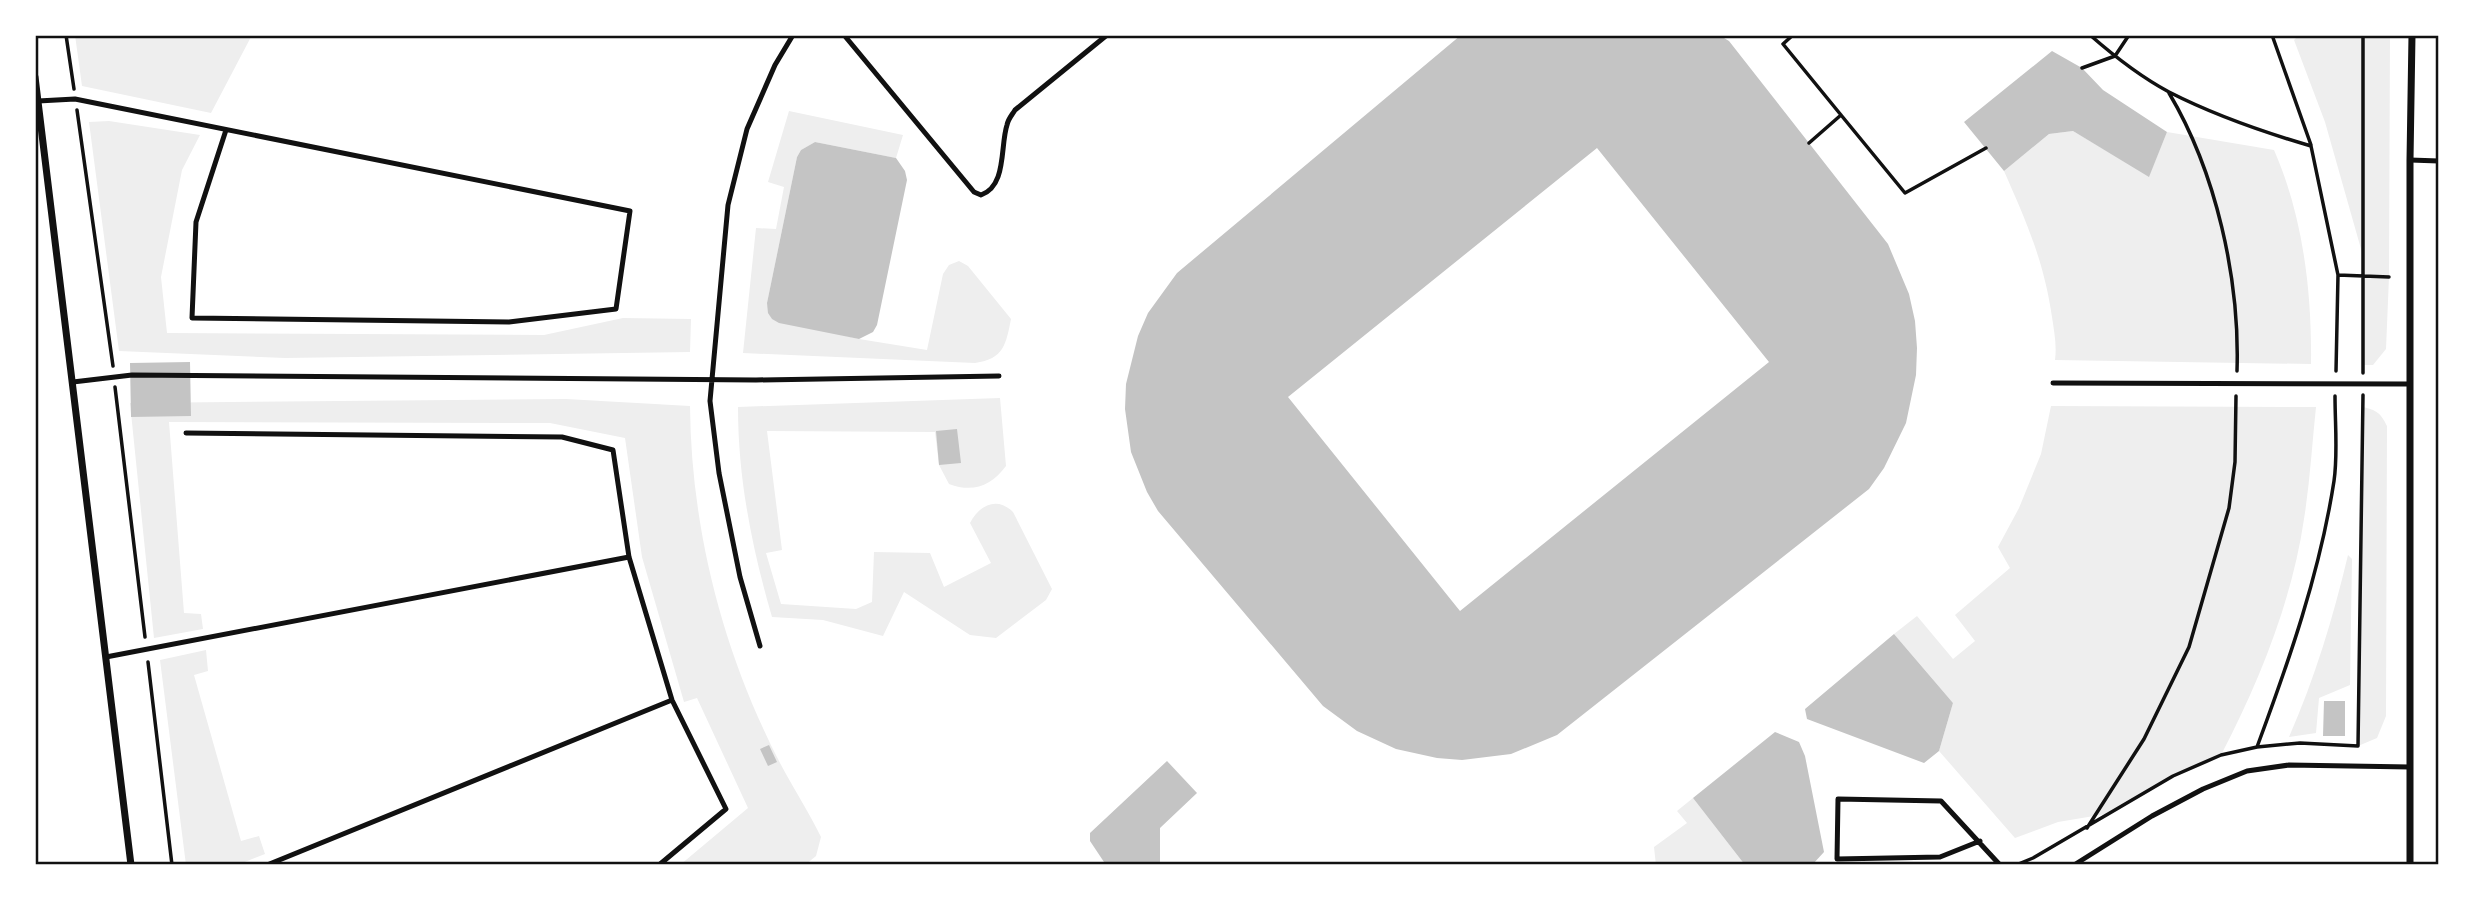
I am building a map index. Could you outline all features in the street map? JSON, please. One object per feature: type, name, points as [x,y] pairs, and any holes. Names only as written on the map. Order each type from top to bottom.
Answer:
[{"type":"street","points":[[2410,865],[2412,35]]},
{"type":"street","points":[[35,76],[131,865]]},
{"type":"lane","points":[[760,646],[732,538],[719,473],[710,401],[728,205],[747,129],[775,65],[793,35]]},
{"type":"lane","points":[[844,35],[974,192],[981,195],[993,186],[999,174],[1007,122],[1015,110],[1107,35]]},
{"type":"lane","points":[[38,101],[75,99],[629,212],[615,309],[509,322],[192,318],[196,222],[226,130]]},
{"type":"lane","points":[[2410,160],[2439,160]]},
{"type":"lane","points":[[73,382],[114,376],[756,380],[999,376]]},
{"type":"lane","points":[[2053,383],[2410,384]]},
{"type":"lane","points":[[186,433],[562,437],[613,450],[629,557],[672,700],[726,810],[659,865]]},
{"type":"lane","points":[[106,657],[629,557]]},
{"type":"lane","points":[[267,865],[672,700]]},
{"type":"lane","points":[[2074,865],[2152,816],[2203,789],[2247,771],[2289,765],[2410,766]]},
{"type":"lane","points":[[1980,841],[1940,858],[1837,859],[1838,799],[1941,801],[1980,841],[2000,865]]},
{"type":"path","points":[[66,35],[114,376],[146,648]]},
{"type":"path","points":[[1793,35],[1783,44],[1905,193],[1986,148]]},
{"type":"path","points":[[2090,35],[2115,56],[2168,91],[2261,131],[2311,146]]},
{"type":"path","points":[[2082,68],[2115,56],[2129,35]]},
{"type":"path","points":[[2272,35],[2311,146],[2338,275],[2336,369]]},
{"type":"path","points":[[2363,35],[2363,365]]},
{"type":"path","points":[[2086,828],[2144,739],[2189,647],[2229,508],[2235,462],[2234,301],[2216,207],[2201,159],[2168,91]]},
{"type":"path","points":[[1809,143],[1841,116]]},
{"type":"path","points":[[2338,275],[2389,277]]},
{"type":"path","points":[[2256,747],[2284,676],[2318,558],[2334,479],[2335,407]]},
{"type":"path","points":[[2016,865],[2034,858],[2173,776],[2221,755],[2256,747],[2300,743],[2358,746],[2363,407]]},
{"type":"path","points":[[148,661],[172,865]]},
{"type":"shaded area","points":[[75,35],[252,35],[211,113],[82,86]]},
{"type":"shaded area","points":[[2299,35],[2390,35],[2386,349],[2373,365],[2363,365],[2363,256],[2325,122],[2294,40]]},
{"type":"shaded area","points":[[789,111],[903,135],[896,158],[815,142],[801,150],[797,157],[767,303],[772,319],[859,339],[927,350],[943,274],[949,265],[959,261],[968,266],[1011,319],[1005,343],[998,354],[975,363],[743,353],[756,228],[776,229],[784,187],[768,182]]},
{"type":"shaded area","points":[[109,121],[200,135],[182,170],[161,277],[167,333],[544,335],[623,318],[691,319],[690,352],[285,358],[119,351],[89,122]]},
{"type":"shaded area","points":[[2073,131],[2149,176],[2167,132],[2274,150],[2292,201],[2304,255],[2310,309],[2311,364],[2055,360],[2049,297],[2039,259],[2004,171],[2049,134]]},
{"type":"shaded area","points":[[1000,398],[1006,466],[994,479],[974,488],[949,484],[939,465],[935,432],[767,431],[782,550],[766,553],[781,604],[856,609],[872,602],[874,552],[930,553],[944,587],[991,563],[970,523],[983,507],[1001,504],[1013,512],[1052,589],[1046,600],[996,638],[970,635],[904,592],[883,636],[823,620],[772,617],[748,513],[740,460],[738,407]]},
{"type":"shaded area","points":[[566,399],[690,406],[696,498],[714,589],[727,634],[760,721],[821,837],[816,856],[805,865],[680,865],[748,808],[697,698],[684,702],[642,557],[625,438],[550,423],[169,422],[184,613],[201,614],[203,629],[154,638],[130,403]]},
{"type":"shaded area","points":[[2051,406],[2316,407],[2306,505],[2291,580],[2261,670],[2221,755],[2173,776],[2112,813],[2058,822],[2015,838],[1939,751],[1953,703],[1894,634],[1917,616],[1953,659],[1975,641],[1955,615],[2010,568],[1998,547],[2019,508],[2041,454]]},
{"type":"shaded area","points":[[2363,407],[2378,413],[2387,426],[2386,716],[2377,738],[2358,746]]},
{"type":"shaded area","points":[[2348,555],[2352,559],[2350,685],[2319,698],[2316,733],[2289,737],[2323,648]]},
{"type":"shaded area","points":[[206,650],[208,671],[194,675],[241,841],[259,836],[265,854],[237,865],[186,865],[160,660]]},
{"type":"shaded area","points":[[1693,798],[1745,865],[1656,865],[1654,847],[1687,823],[1677,811]]},
{"type":"building","points":[[1461,35],[1719,35],[1729,41],[1888,244],[1909,294],[1915,321],[1916,375],[1906,423],[1884,468],[1869,489],[1557,735],[1511,754],[1462,760],[1437,758],[1396,749],[1357,731],[1323,706],[1158,511],[1147,492],[1131,452],[1125,409],[1126,384],[1138,336],[1148,313],[1177,273]],"holes":[[[1597,148],[1769,362],[1460,611],[1288,397]]]},
{"type":"building","points":[[2052,51],[2082,68],[2103,90],[2167,132],[2149,177],[2073,131],[2049,134],[2004,171],[1964,122]]},
{"type":"building","points":[[815,142],[896,158],[905,171],[907,180],[877,325],[873,332],[859,339],[779,323],[768,313],[767,303],[797,157],[801,150]]},
{"type":"building","points":[[190,362],[191,416],[131,417],[130,363]]},
{"type":"building","points":[[957,429],[961,463],[939,465],[936,431]]},
{"type":"building","points":[[1894,634],[1953,703],[1939,751],[1924,763],[1807,719],[1805,709]]},
{"type":"building","points":[[2324,701],[2345,701],[2345,736],[2323,736]]},
{"type":"building","points":[[1775,732],[1799,742],[1805,756],[1824,852],[1813,864],[1745,865],[1693,798]]},
{"type":"building","points":[[769,745],[777,762],[768,766],[760,749]]},
{"type":"building","points":[[1167,761],[1197,793],[1160,828],[1160,865],[1106,865],[1090,841],[1090,833]]}]
